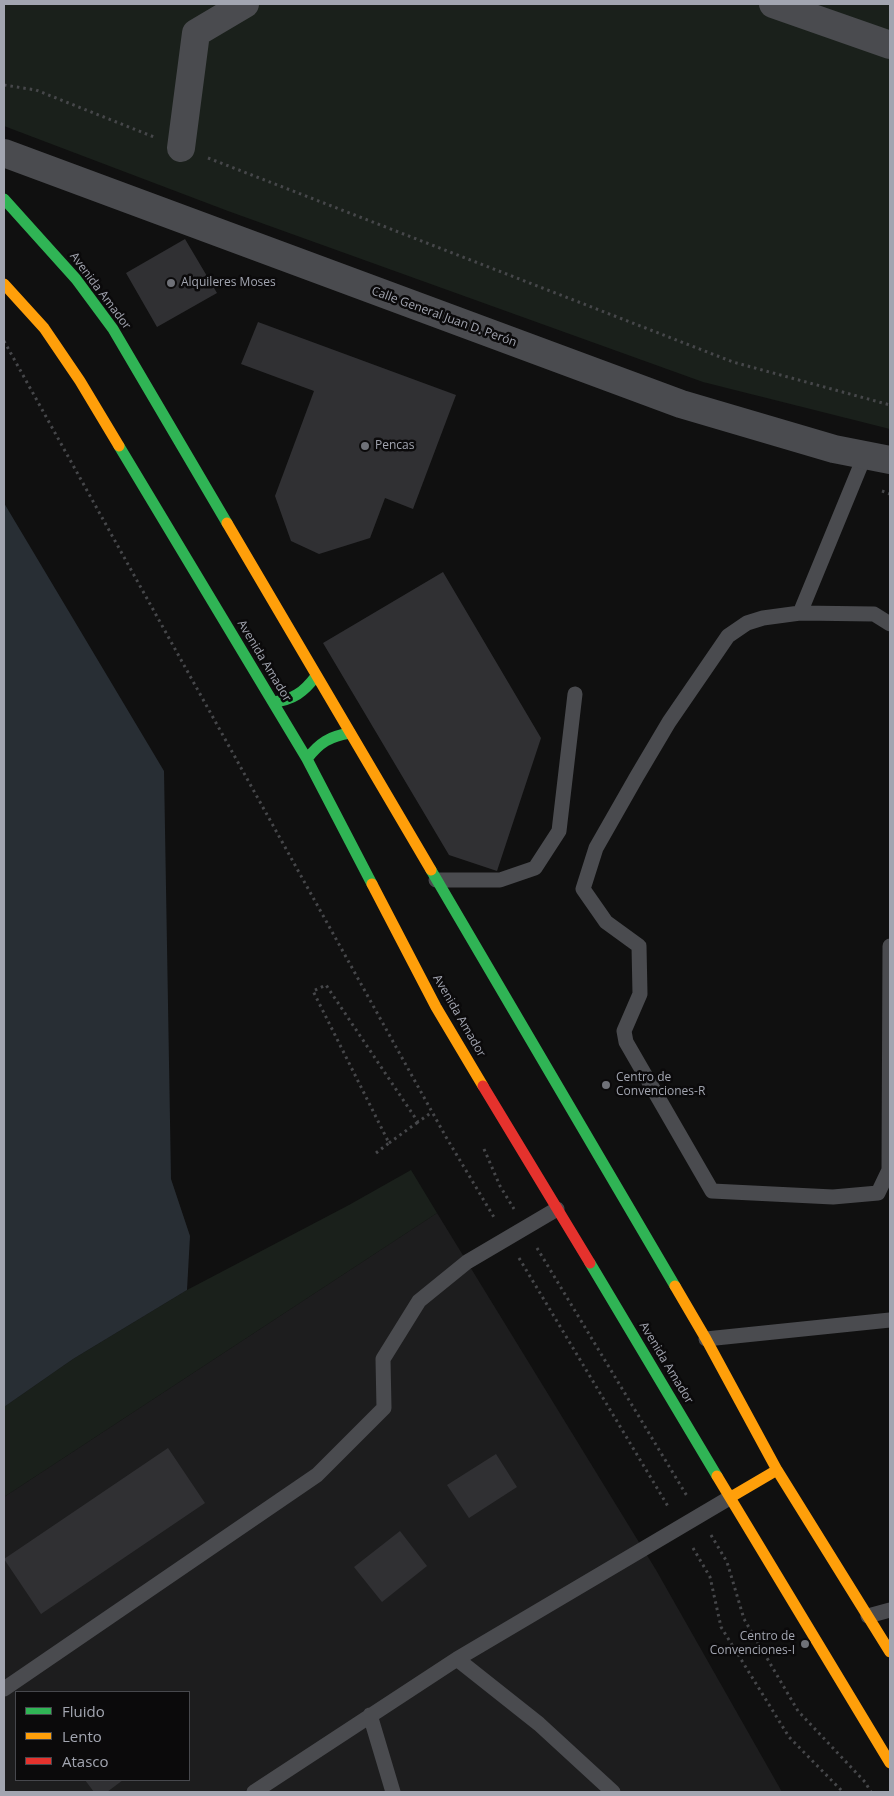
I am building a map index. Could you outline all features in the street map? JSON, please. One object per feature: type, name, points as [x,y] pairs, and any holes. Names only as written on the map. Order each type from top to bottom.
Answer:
[{"type":"main road","name":"Avenida Amador","points":[[4,199],[76,279],[113,328],[706,1340],[777,1470],[890,1652]]},
{"type":"main road","name":"Avenida Amador","points":[[4,284],[44,328],[80,381],[273,702],[307,759],[436,1007],[890,1763]]},
{"type":"main road","points":[[273,702],[289,700],[299,696],[308,689],[316,676]]},
{"type":"main road","points":[[307,759],[326,738],[350,733]]},
{"type":"main road","points":[[731,1497],[777,1470]]},
{"type":"street","points":[[181,148],[196,33],[245,4]]},
{"type":"street","points":[[773,4],[890,45]]},
{"type":"street","name":"Calle General Juan D. Perón","points":[[4,153],[681,404],[834,449],[877,458]]},
{"type":"lane","points":[[800,613],[877,458]]},
{"type":"lane","points":[[890,624],[874,614],[800,613],[762,618],[746,623],[728,636],[669,722],[596,848],[584,889],[606,922],[639,946],[640,994],[624,1031],[626,1042],[712,1191],[833,1197],[878,1193],[889,1170],[890,946]]},
{"type":"lane","points":[[436,880],[500,880],[534,868],[559,831],[575,694]]},
{"type":"lane","points":[[4,1689],[317,1475],[384,1408],[383,1359],[419,1301],[467,1262],[557,1209]]},
{"type":"lane","points":[[706,1340],[890,1320]]},
{"type":"lane","points":[[254,1792],[457,1659],[731,1497]]},
{"type":"lane","points":[[868,1616],[890,1610]]},
{"type":"lane","points":[[457,1659],[539,1724],[613,1792]]},
{"type":"lane","points":[[370,1715],[393,1792]]},
{"type":"path","points":[[4,85],[36,90],[733,362],[890,405]]},
{"type":"path","points":[[4,341],[432,1112],[710,1577],[721,1627],[788,1736],[843,1792]]},
{"type":"path","points":[[389,1144],[313,991],[326,985],[418,1122]]},
{"type":"path","points":[[376,1153],[432,1112]]},
{"type":"path","points":[[480,1141],[500,1186],[727,1562],[744,1619],[798,1711],[865,1782],[871,1792]]},
{"type":"shaded area","points":[[4,4],[890,4],[890,429],[703,382],[228,211],[4,126]]},
{"type":"shaded area","points":[[4,503],[164,771],[171,1179],[190,1236],[187,1290],[73,1359],[4,1407]]},
{"type":"shaded area","points":[[411,1170],[437,1213],[4,1497],[4,1407],[73,1359],[187,1290],[349,1205]]},
{"type":"shaded area","points":[[437,1213],[656,1570],[782,1792],[4,1792],[4,1497]]},
{"type":"building","name":"Alquileres Moses","points":[[185,239],[217,293],[157,327],[126,273]]},
{"type":"building","name":"Pencas","points":[[258,322],[456,395],[413,509],[385,498],[370,538],[319,554],[291,541],[275,496],[314,391],[241,364]]},
{"type":"building","points":[[443,572],[541,738],[497,871],[449,855],[323,643]]},
{"type":"building","points":[[168,1448],[205,1503],[41,1614],[4,1559]]},
{"type":"building","points":[[496,1454],[517,1487],[469,1518],[447,1485]]},
{"type":"building","points":[[400,1531],[427,1566],[382,1602],[354,1567]]},
{"type":"building","points":[[86,1781],[122,1781],[107,1792],[94,1792]]},
{"type":"traffic: fast","points":[[4,199],[76,279],[113,329],[227,523]]},
{"type":"traffic: fast","points":[[119,446],[307,759],[372,884]]},
{"type":"traffic: fast","points":[[273,702],[297,694],[307,687],[316,676]]},
{"type":"traffic: fast","points":[[307,759],[326,741],[350,733]]},
{"type":"traffic: fast","points":[[431,870],[675,1286]]},
{"type":"traffic: fast","points":[[590,1263],[717,1476]]},
{"type":"traffic: slow","points":[[4,284],[44,328],[80,381],[119,446]]},
{"type":"traffic: slow","points":[[227,523],[431,870]]},
{"type":"traffic: slow","points":[[372,884],[436,1007],[483,1086]]},
{"type":"traffic: slow","points":[[675,1286],[777,1470],[890,1652]]},
{"type":"traffic: slow","points":[[731,1497],[777,1470]]},
{"type":"traffic: slow","points":[[717,1476],[890,1763]]},
{"type":"traffic: jam","points":[[483,1086],[590,1263]]},
{"type":"place","name":"Alquileres Moses","points":[[171,283]]},
{"type":"place","name":"Pencas","points":[[365,446]]},
{"type":"place","name":"Centro de Convenciones-R","points":[[606,1085]]},
{"type":"place","name":"Centro de Convenciones-I","points":[[805,1644]]}]
